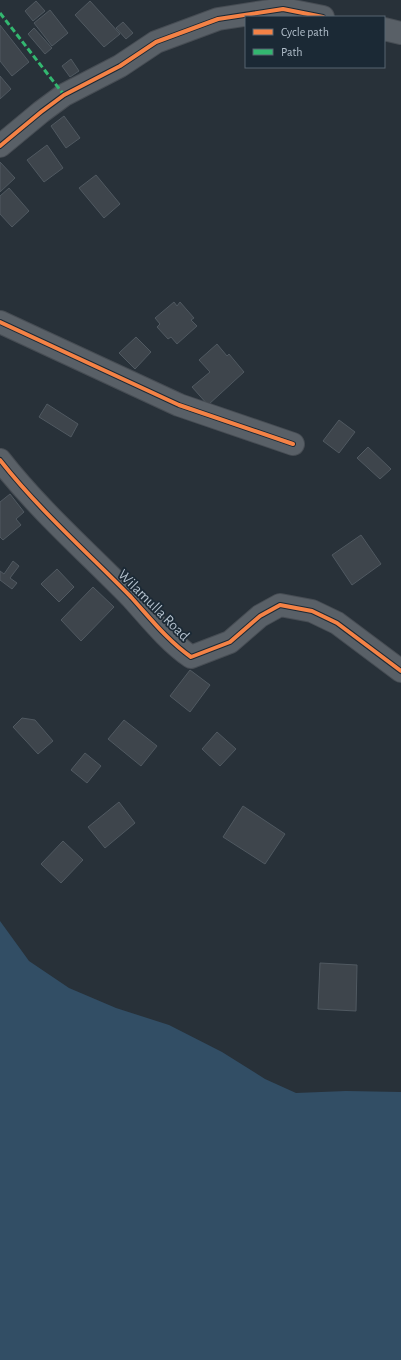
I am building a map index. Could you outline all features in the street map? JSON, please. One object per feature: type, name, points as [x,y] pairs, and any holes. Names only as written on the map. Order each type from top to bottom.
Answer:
[{"type":"street","points":[[0,146],[64,95],[120,66],[156,42],[218,19],[283,9],[318,16]]},
{"type":"street","points":[[385,30],[401,33]]},
{"type":"street","points":[[0,322],[179,405],[293,444]]},
{"type":"street","name":"Wilamulla Road","points":[[0,460],[11,475],[50,516],[178,648],[191,657],[230,642],[260,616],[280,605],[312,611],[337,623],[401,671]]},
{"type":"water","points":[[0,921],[29,961],[69,988],[116,1008],[169,1025],[222,1052],[265,1079],[296,1093],[346,1091],[401,1092],[401,1360],[0,1360]]},
{"type":"building","points":[[36,1],[45,11],[33,21],[25,11]]},
{"type":"building","points":[[90,1],[120,34],[104,47],[75,15]]},
{"type":"building","points":[[50,10],[68,33],[52,46],[34,23]]},
{"type":"building","points":[[123,22],[133,33],[126,39],[116,28]]},
{"type":"building","points":[[0,25],[29,62],[12,76],[0,61]]},
{"type":"building","points":[[34,28],[52,48],[45,54],[28,34]]},
{"type":"building","points":[[71,59],[79,71],[70,77],[62,66]]},
{"type":"building","points":[[0,76],[11,89],[0,99]]},
{"type":"building","points":[[64,116],[80,138],[66,148],[51,126]]},
{"type":"building","points":[[47,145],[63,168],[44,182],[27,160]]},
{"type":"building","points":[[0,162],[15,178],[0,192]]},
{"type":"building","points":[[96,175],[120,204],[104,218],[79,188]]},
{"type":"building","points":[[9,188],[29,211],[12,227],[0,214],[0,196]]},
{"type":"building","points":[[174,302],[177,306],[180,302],[194,318],[191,320],[197,326],[177,344],[171,337],[168,339],[157,327],[160,324],[155,318]]},
{"type":"building","points":[[136,337],[151,352],[135,369],[119,353]]},
{"type":"building","points":[[217,344],[227,356],[229,354],[244,372],[208,405],[192,387],[210,372],[199,360]]},
{"type":"building","points":[[47,404],[78,424],[71,437],[39,417]]},
{"type":"building","points":[[339,420],[355,432],[339,453],[323,441]]},
{"type":"building","points":[[368,447],[391,469],[380,479],[357,458]]},
{"type":"building","points":[[10,494],[24,512],[16,519],[21,525],[3,540],[0,537],[0,502]]},
{"type":"building","points":[[361,535],[381,564],[352,585],[332,555]]},
{"type":"building","points":[[13,561],[19,566],[10,578],[17,583],[12,589],[0,580],[0,571],[4,574]]},
{"type":"building","points":[[57,569],[74,587],[59,602],[41,584]]},
{"type":"building","points":[[93,587],[114,607],[81,641],[61,620]]},
{"type":"building","points":[[190,670],[210,685],[190,712],[170,696]]},
{"type":"building","points":[[22,718],[35,720],[53,741],[38,754],[13,727]]},
{"type":"building","points":[[124,720],[157,746],[141,766],[108,739]]},
{"type":"building","points":[[217,732],[236,749],[220,766],[202,749]]},
{"type":"building","points":[[85,753],[101,766],[87,783],[71,770]]},
{"type":"building","points":[[119,802],[135,823],[105,848],[88,827]]},
{"type":"building","points":[[243,806],[285,834],[265,864],[223,837]]},
{"type":"building","points":[[63,841],[83,860],[61,883],[41,864]]},
{"type":"building","points":[[320,963],[357,965],[356,1011],[318,1009]]},
{"type":"marked path","points":[[0,13],[64,95]]},
{"type":"cycle path","points":[[0,146],[64,95],[120,66],[156,42],[218,19],[283,9],[318,16]]},
{"type":"cycle path","points":[[0,322],[179,405],[293,444]]},
{"type":"cycle path","points":[[0,460],[47,513],[131,597],[167,637],[191,657],[230,642],[260,616],[280,605],[312,611],[337,623],[401,671]]}]
